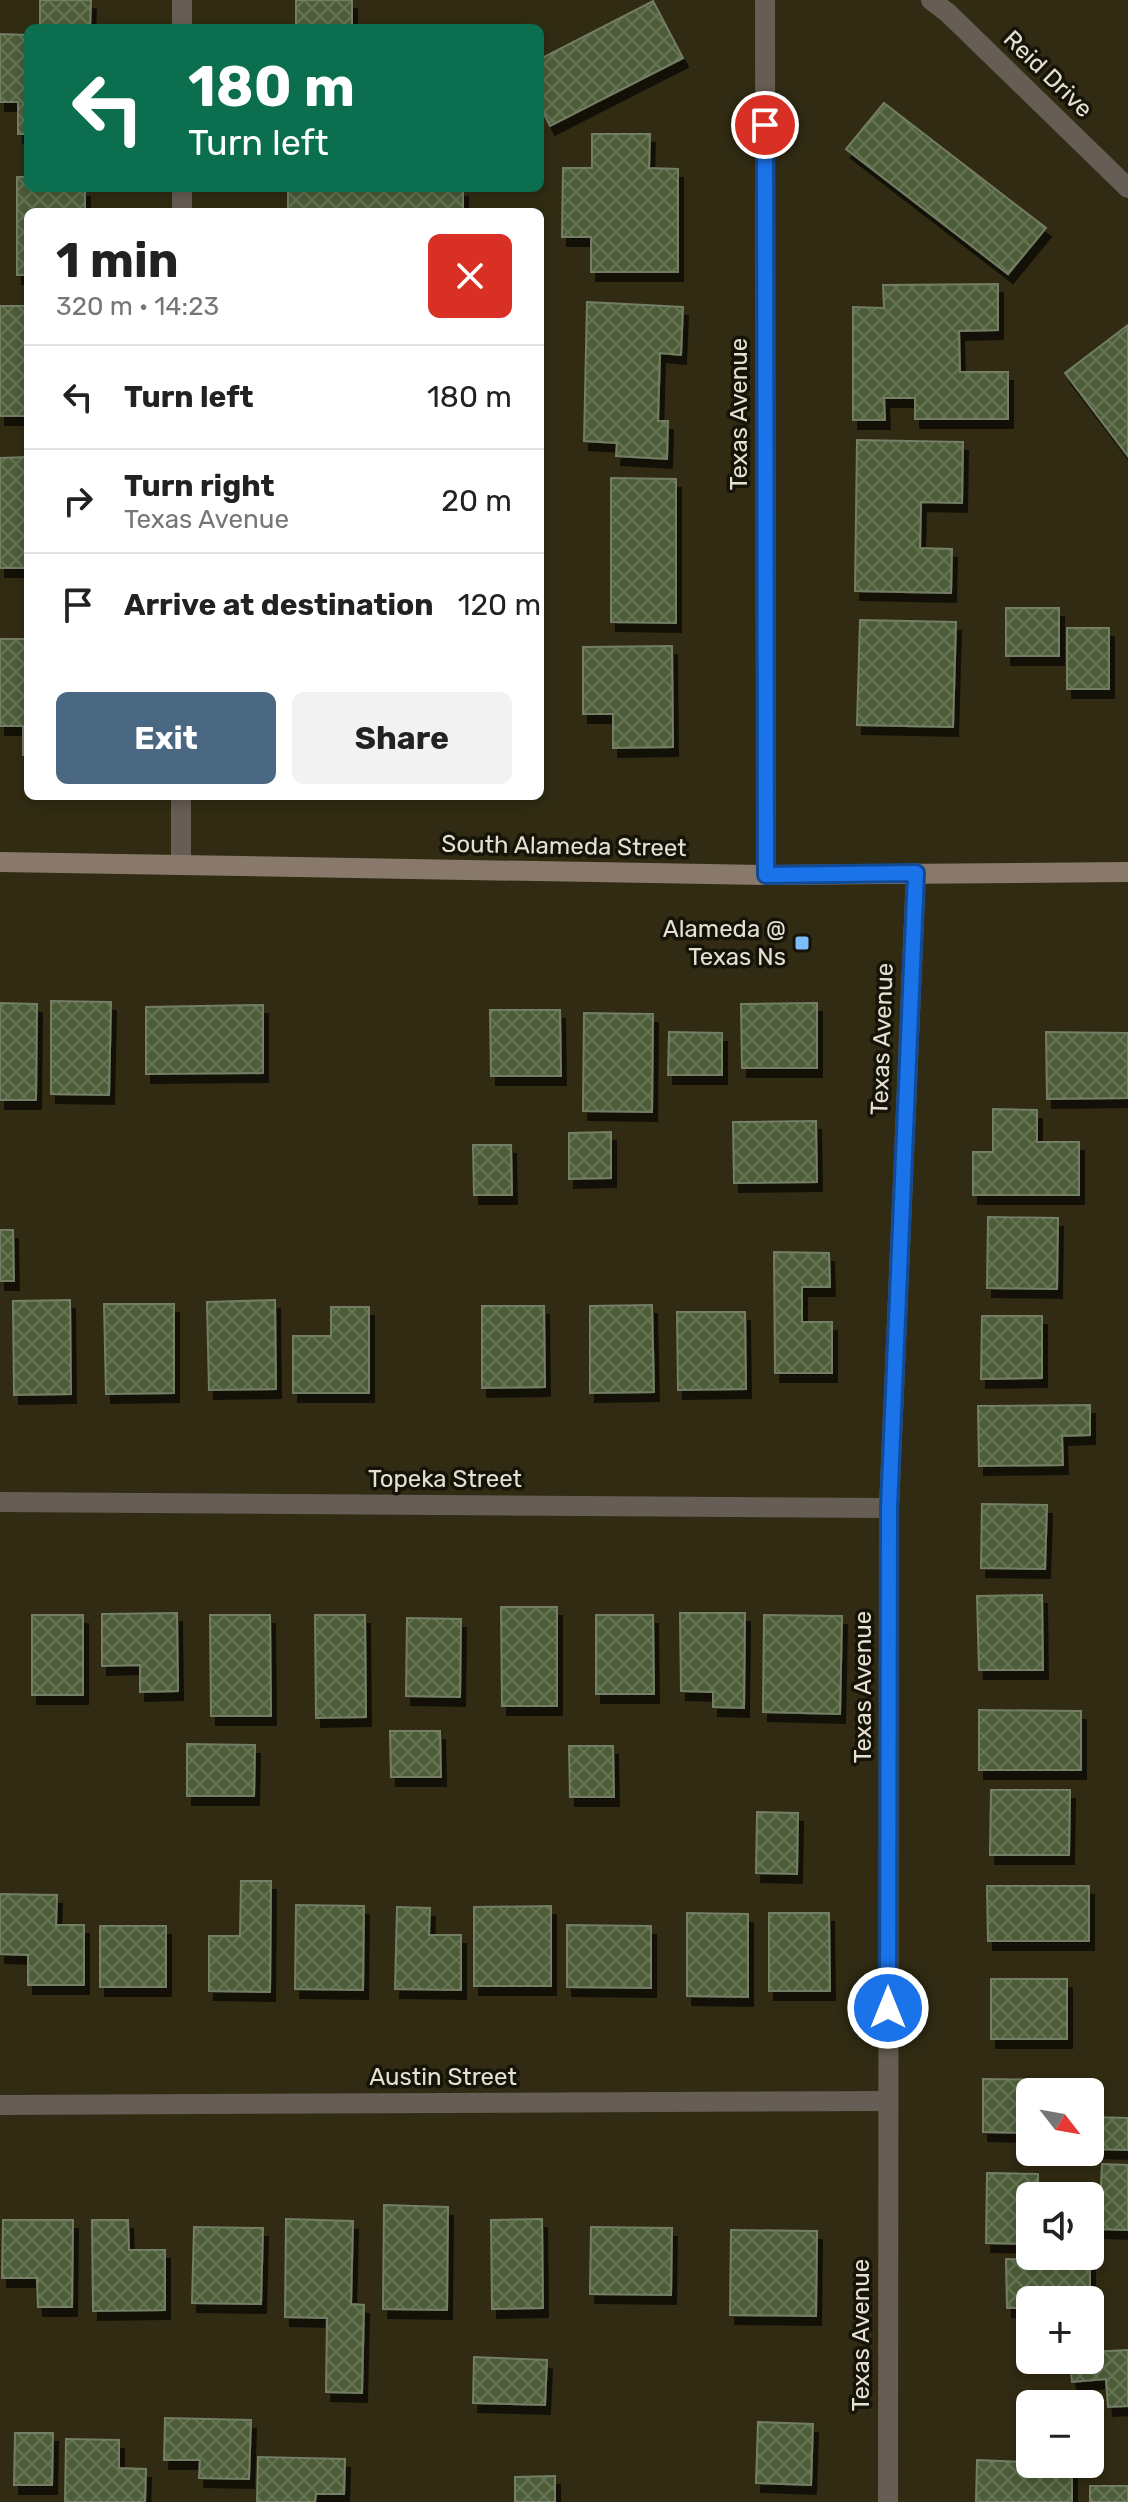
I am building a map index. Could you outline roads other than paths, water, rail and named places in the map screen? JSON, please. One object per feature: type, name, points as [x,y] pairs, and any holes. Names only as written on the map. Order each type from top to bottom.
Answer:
[{"type":"main road","name":"South Alameda Street","points":[[0,862],[766,875],[1128,872]]},
{"type":"street","points":[[182,0],[182,24]]},
{"type":"street","name":"Texas Avenue","points":[[765,0],[766,875]]},
{"type":"street","name":"Reid Drive","points":[[931,0],[960,24],[1128,188]]},
{"type":"street","points":[[181,800],[181,865]]},
{"type":"street","name":"Texas Avenue","points":[[888,2502],[889,1508],[916,873]]},
{"type":"street","name":"Topeka Street","points":[[0,1502],[889,1508]]},
{"type":"street","name":"Austin Street","points":[[0,2105],[887,2101]]},
{"type":"place","name":"Alameda @ Texas Ns","points":[[802,943]]}]
